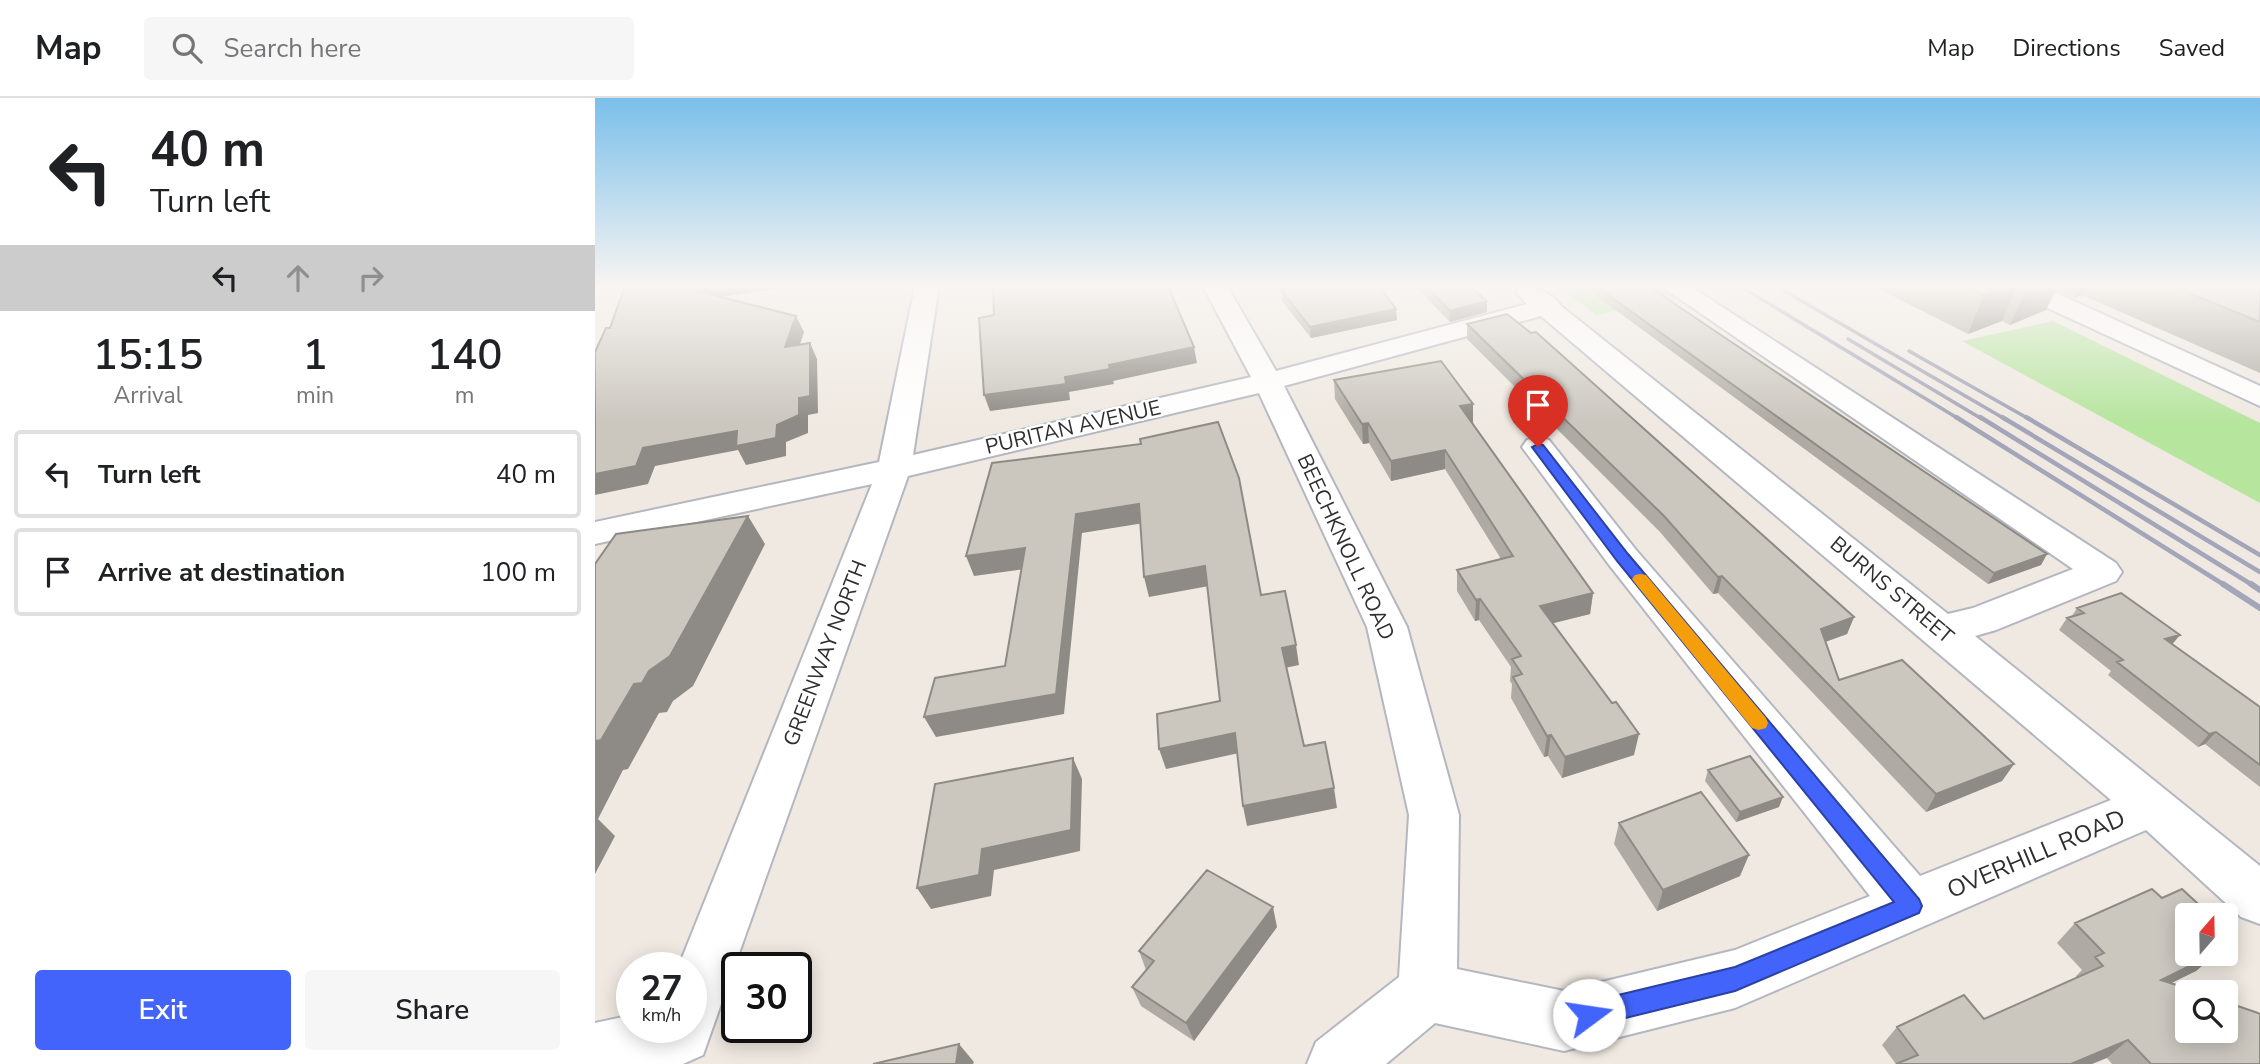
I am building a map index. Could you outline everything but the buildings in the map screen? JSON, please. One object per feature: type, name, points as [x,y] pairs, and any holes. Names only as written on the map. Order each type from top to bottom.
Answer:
[{"type":"street","name":"GREENWAY NORTH","points":[[707,967],[894,469],[919,331]]},
{"type":"street","name":"BEECHKNOLL ROAD","points":[[1239,331],[1387,627],[1434,815],[1427,992]]},
{"type":"street","name":"PURITAN AVENUE","points":[[595,533],[894,469],[1267,382],[1426,331]]},
{"type":"street","name":"BURNS STREET","points":[[1578,331],[2152,805],[2260,899]]},
{"type":"street","points":[[1742,331],[2103,572],[1982,620],[1940,630]]},
{"type":"street","points":[[2126,331],[2260,397]]},
{"type":"street","points":[[1538,447],[1623,558],[1911,906]]},
{"type":"street","name":"OVERHILL ROAD","points":[[1427,992],[1564,1021],[1735,979],[2152,805]]},
{"type":"street","points":[[1338,1064],[1427,992]]},
{"type":"street","points":[[595,1054],[643,1043]]},
{"type":"green space","points":[[2007,331],[2073,331],[2260,423],[2260,503],[1962,341]]},
{"type":"railway","points":[[1814,331],[1959,419]]},
{"type":"railway","points":[[1854,331],[2005,419]]},
{"type":"railway","points":[[1848,339],[1982,419]]},
{"type":"railway","points":[[1909,351],[2029,419]]},
{"type":"railway","points":[[1956,417],[2226,586]]},
{"type":"railway","points":[[1980,417],[2254,586]]},
{"type":"railway","points":[[2002,417],[2260,572]]},
{"type":"railway","points":[[2026,417],[2260,555]]},
{"type":"railway","points":[[2223,584],[2260,608]]},
{"type":"railway","points":[[2254,586],[2260,590]]},
{"type":"slow traffic","points":[[1640,579],[1759,723]]},
{"type":"route","points":[[1538,447],[1623,558],[1911,906],[1735,979],[1589,1015]]}]
